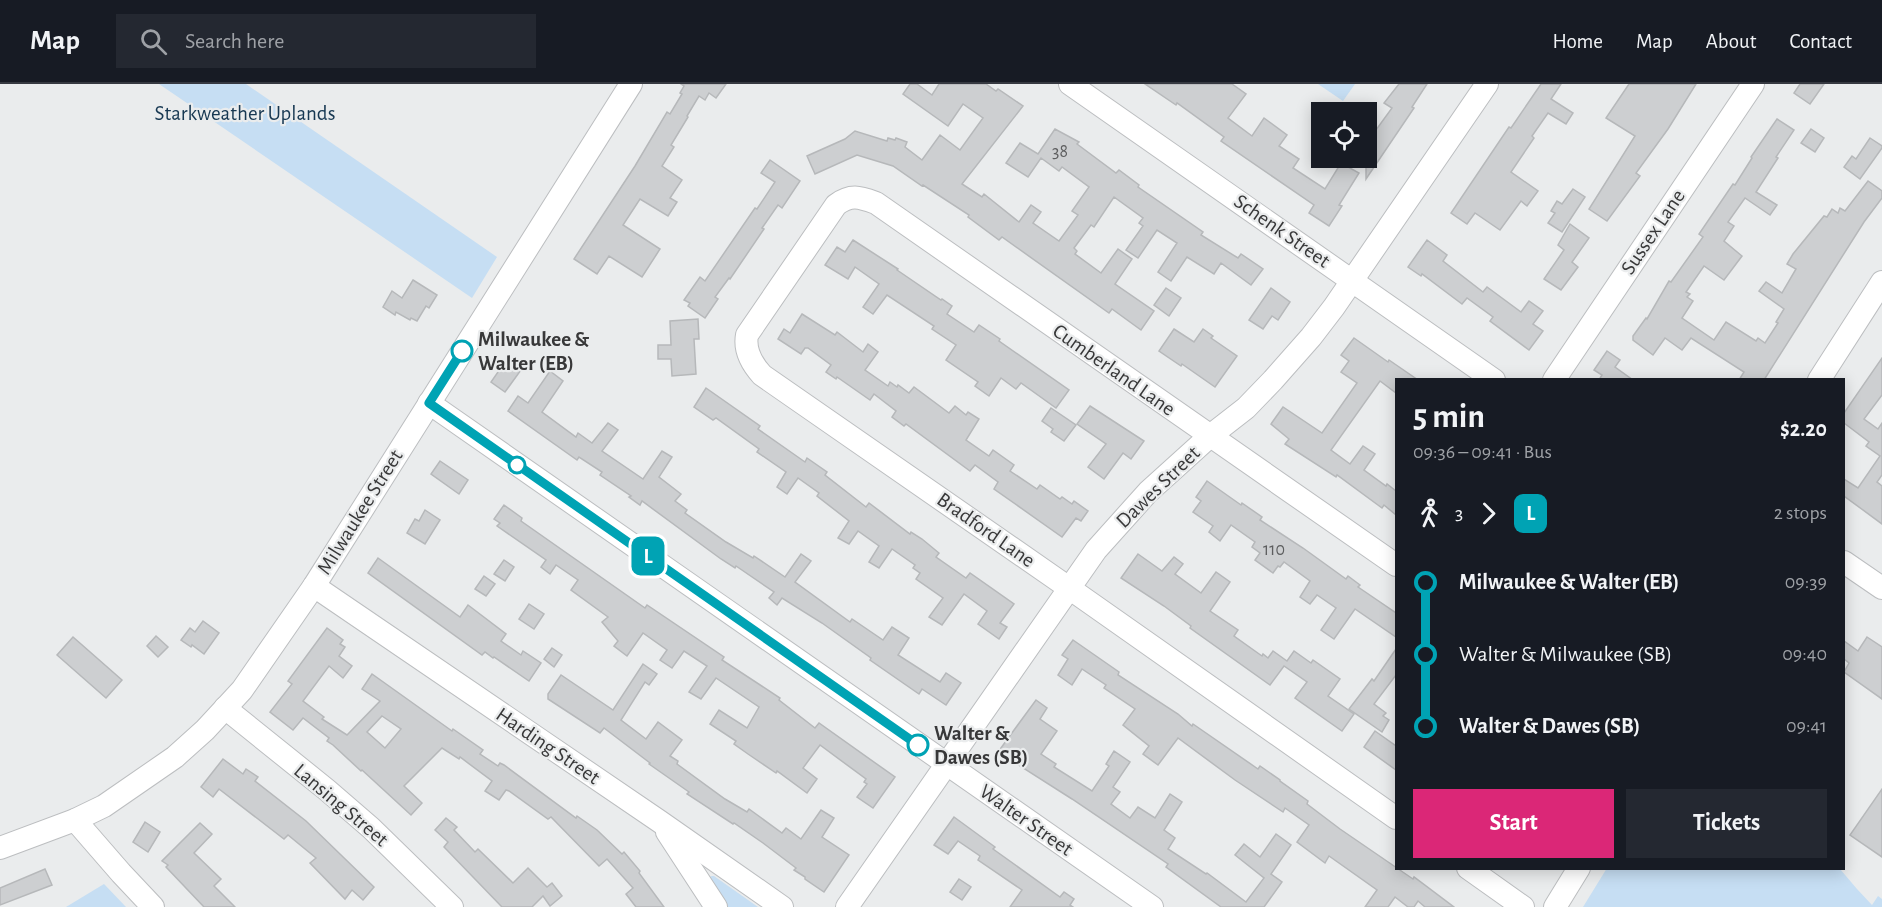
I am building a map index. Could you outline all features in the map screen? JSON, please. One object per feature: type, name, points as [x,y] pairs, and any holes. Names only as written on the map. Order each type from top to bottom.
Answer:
[{"type":"street","name":"Milwaukee Street","points":[[0,848],[75,820],[104,806],[169,762],[205,730],[242,690],[314,586],[632,84]]},
{"type":"street","name":"Schenk Street","points":[[1070,84],[1491,378]]},
{"type":"street","name":"Dawes Street","points":[[847,907],[1096,550],[1148,492],[1210,436],[1246,408],[1311,337],[1488,84]]},
{"type":"street","name":"Sussex Lane","points":[[1555,378],[1753,84]]},
{"type":"street","name":"Bradford Lane","points":[[861,198],[844,198],[836,205],[747,335],[747,350],[750,359],[762,375],[1395,817]]},
{"type":"street","name":"Cumberland Lane","points":[[861,198],[876,203],[1395,564]]},
{"type":"street","points":[[1820,378],[1882,282]]},
{"type":"street","name":"Walter Street","points":[[429,403],[1152,907]]},
{"type":"street","points":[[1845,563],[1882,588]]},
{"type":"street","name":"Harding Street","points":[[314,586],[782,907]]},
{"type":"street","name":"Lansing Street","points":[[225,708],[371,828],[452,907]]},
{"type":"street","points":[[75,820],[153,907]]},
{"type":"street","points":[[659,821],[716,907]]},
{"type":"street","points":[[1471,870],[1523,907]]},
{"type":"street","points":[[1555,907],[1578,870]]},
{"type":"green space","name":"Starkweather Uplands","points":[[159,84],[246,84],[497,257],[472,298]]},
{"type":"green space","points":[[1318,84],[1355,84],[1343,101]]},
{"type":"green space","points":[[1606,870],[1841,870],[1872,905],[1878,896],[1882,899],[1882,907],[1583,907]]},
{"type":"green space","points":[[714,876],[758,907],[728,907],[708,879]]},
{"type":"green space","points":[[104,884],[126,907],[66,907]]},
{"type":"building","points":[[681,84],[726,84],[716,98],[709,93],[705,100],[699,96],[671,145],[674,147],[662,166],[682,180],[670,198],[677,202],[668,216],[640,199],[623,225],[660,249],[642,277],[609,256],[597,274],[574,259],[635,166],[667,112],[670,114],[682,94],[680,93],[684,86]]},
{"type":"building","points":[[910,84],[917,84],[932,95],[939,84],[986,84],[996,91],[998,89],[1023,106],[962,184],[982,197],[984,194],[1019,222],[1031,205],[1041,212],[1033,223],[1059,241],[1078,215],[1072,211],[1089,187],[1062,167],[1059,171],[1041,158],[1028,177],[1006,163],[1020,143],[1038,154],[1055,129],[1079,142],[1077,144],[1116,173],[1119,170],[1139,185],[1138,187],[1203,232],[1201,235],[1238,258],[1241,254],[1263,269],[1251,285],[1221,263],[1214,274],[1187,257],[1171,281],[1158,272],[1177,243],[1157,230],[1138,258],[1126,250],[1143,226],[1139,223],[1143,218],[1114,197],[1094,227],[1091,225],[1074,248],[1077,251],[1075,254],[1101,273],[1118,249],[1132,259],[1115,284],[1154,311],[1141,330],[1112,309],[1109,313],[1002,237],[999,240],[968,217],[969,215],[893,166],[857,155],[815,174],[807,156],[845,139],[855,131],[887,141],[888,138],[895,140],[896,138],[907,142],[905,147],[922,160],[940,135],[960,150],[983,118],[963,104],[948,126],[903,94]]},
{"type":"building","points":[[1145,84],[1232,84],[1246,94],[1228,118],[1252,136],[1264,118],[1287,135],[1279,146],[1299,159],[1293,168],[1325,189],[1338,168],[1350,168],[1359,173],[1329,226],[1309,213],[1314,205],[1221,141],[1224,137],[1177,103],[1176,105]]},
{"type":"building","points":[[1399,84],[1427,84],[1412,107],[1414,108],[1377,163],[1377,129],[1392,108],[1384,103]]},
{"type":"building","points":[[1541,84],[1561,84],[1551,99],[1573,113],[1566,124],[1548,113],[1511,172],[1538,191],[1527,206],[1521,201],[1500,230],[1475,213],[1467,224],[1451,213]]},
{"type":"building","points":[[1629,84],[1696,84],[1668,129],[1636,173],[1640,176],[1607,221],[1589,209],[1635,136],[1606,118]]},
{"type":"building","points":[[1800,84],[1824,84],[1810,104],[1794,93]]},
{"type":"building","points":[[1777,119],[1794,130],[1756,192],[1777,205],[1770,215],[1745,198],[1728,222],[1734,226],[1724,241],[1742,256],[1724,280],[1704,266],[1686,292],[1690,294],[1687,297],[1693,301],[1682,318],[1714,340],[1726,322],[1756,341],[1758,338],[1765,343],[1784,309],[1759,291],[1766,282],[1782,293],[1796,269],[1787,264],[1832,209],[1838,213],[1840,208],[1845,211],[1868,181],[1882,191],[1882,198],[1864,222],[1765,378],[1740,378],[1744,372],[1691,338],[1682,350],[1665,338],[1653,355],[1633,340],[1633,336],[1647,319],[1669,281],[1671,282],[1703,237],[1699,234],[1733,184],[1735,185]]},
{"type":"building","points":[[1811,129],[1824,138],[1815,152],[1801,143]]},
{"type":"building","points":[[1870,138],[1882,148],[1860,179],[1844,167],[1852,156],[1856,159]]},
{"type":"building","points":[[770,160],[800,181],[782,208],[778,205],[762,228],[764,229],[730,279],[715,297],[718,299],[705,318],[688,306],[690,303],[684,300],[700,277],[705,281],[775,182],[761,173]]},
{"type":"building","points":[[1366,168],[1373,168],[1366,179]]},
{"type":"building","points":[[1573,189],[1585,197],[1562,232],[1548,223],[1555,213],[1551,211],[1557,201],[1562,204]]},
{"type":"building","points":[[1570,224],[1589,238],[1572,262],[1578,267],[1561,290],[1544,279],[1564,250],[1558,245]]},
{"type":"building","points":[[853,240],[952,306],[947,314],[974,332],[979,325],[1069,390],[1056,408],[1021,383],[1016,389],[1001,378],[989,396],[975,386],[978,382],[946,360],[956,345],[932,329],[934,326],[887,295],[873,314],[863,307],[879,284],[855,267],[848,279],[825,265],[837,247],[845,252]]},
{"type":"building","points":[[1427,240],[1447,255],[1443,261],[1483,292],[1487,287],[1521,312],[1529,301],[1543,311],[1533,324],[1543,331],[1529,350],[1490,321],[1493,317],[1467,298],[1462,304],[1422,274],[1421,276],[1408,267]]},
{"type":"building","points":[[413,280],[437,295],[429,308],[426,306],[417,321],[411,318],[410,320],[396,312],[395,315],[383,307],[392,291],[402,298]]},
{"type":"building","points":[[1166,288],[1181,298],[1169,316],[1154,305]]},
{"type":"building","points":[[1271,288],[1290,302],[1278,320],[1272,316],[1263,329],[1249,320]]},
{"type":"building","points":[[802,314],[835,335],[837,332],[863,352],[868,344],[878,352],[865,370],[888,386],[890,382],[909,393],[914,387],[949,413],[955,406],[966,415],[968,412],[979,419],[966,440],[989,456],[993,450],[1014,465],[1010,471],[1037,489],[1040,485],[1060,499],[1062,497],[1072,504],[1074,501],[1088,511],[1081,521],[1076,518],[1062,537],[994,489],[998,482],[975,465],[970,471],[906,424],[904,426],[892,417],[896,411],[874,394],[870,400],[826,372],[831,365],[808,348],[805,348],[801,354],[778,339],[784,329],[790,333]]},
{"type":"building","points":[[698,319],[699,339],[694,339],[696,374],[672,376],[671,359],[658,359],[658,345],[671,345],[670,321]]},
{"type":"building","points":[[1174,329],[1194,342],[1203,329],[1213,336],[1211,338],[1237,356],[1215,387],[1159,351]]},
{"type":"building","points":[[1354,338],[1415,378],[1395,378],[1395,392],[1380,381],[1331,450],[1350,464],[1363,446],[1375,454],[1364,470],[1395,490],[1395,514],[1384,505],[1382,508],[1337,475],[1336,477],[1285,444],[1289,439],[1271,424],[1283,407],[1322,433],[1357,383],[1341,372],[1349,361],[1341,355]]},
{"type":"building","points":[[1607,351],[1620,360],[1615,367],[1630,378],[1600,378],[1602,375],[1594,370]]},
{"type":"building","points":[[1882,358],[1882,395],[1864,419],[1878,429],[1882,423],[1882,475],[1877,482],[1882,486],[1882,524],[1845,497],[1845,480],[1858,488],[1880,456],[1866,446],[1869,442],[1845,424],[1845,412]]},
{"type":"building","points":[[507,359],[521,370],[505,392],[491,382]]},
{"type":"building","points":[[550,371],[563,381],[542,412],[576,437],[578,433],[592,443],[608,423],[618,430],[602,451],[643,479],[662,451],[672,457],[659,477],[681,494],[675,501],[687,510],[685,513],[726,542],[753,558],[754,556],[785,577],[801,554],[811,561],[795,582],[850,622],[852,619],[883,640],[892,627],[909,638],[898,655],[940,682],[946,673],[961,683],[946,705],[922,689],[919,694],[822,623],[782,598],[777,605],[769,598],[774,592],[736,566],[735,568],[721,559],[642,501],[640,505],[600,475],[602,472],[579,457],[577,460],[508,411],[518,396],[528,403]]},
{"type":"building","points":[[706,388],[760,426],[758,429],[805,462],[807,458],[827,472],[825,475],[866,507],[869,503],[910,534],[911,532],[922,539],[939,553],[936,557],[966,578],[970,573],[1014,604],[1000,623],[1007,627],[999,639],[978,624],[987,611],[964,594],[942,625],[929,617],[943,598],[916,579],[920,573],[913,568],[915,565],[892,549],[879,568],[869,562],[879,546],[858,531],[849,544],[838,538],[849,521],[817,496],[819,493],[798,478],[787,494],[777,487],[786,472],[757,452],[759,449],[716,418],[713,420],[694,407]]},
{"type":"building","points":[[1090,406],[1144,441],[1131,459],[1123,453],[1104,479],[1088,467],[1106,444],[1077,424]]},
{"type":"building","points":[[1051,408],[1076,425],[1064,441],[1051,432],[1053,429],[1042,421]]},
{"type":"building","points":[[440,461],[468,480],[459,494],[431,474]]},
{"type":"building","points":[[1207,481],[1262,517],[1260,520],[1346,579],[1348,576],[1360,585],[1358,587],[1395,612],[1395,636],[1355,609],[1334,639],[1321,630],[1336,608],[1317,595],[1310,604],[1300,597],[1310,581],[1284,562],[1273,573],[1255,560],[1260,553],[1252,547],[1255,542],[1231,525],[1220,541],[1209,532],[1213,526],[1193,512],[1201,501],[1196,497]]},
{"type":"building","points":[[504,505],[522,518],[521,521],[645,608],[647,605],[724,657],[722,660],[780,698],[779,700],[815,728],[819,723],[895,777],[873,808],[857,797],[867,784],[864,782],[866,779],[820,745],[803,768],[817,779],[807,793],[734,744],[736,741],[710,724],[719,710],[747,728],[759,707],[716,678],[701,699],[689,692],[707,666],[684,651],[672,668],[660,660],[667,650],[643,633],[627,656],[614,646],[618,641],[602,622],[608,617],[571,590],[578,580],[556,565],[550,574],[541,567],[546,560],[497,526],[500,523],[494,519]]},
{"type":"building","points":[[425,510],[440,520],[425,544],[407,533],[415,519],[419,521]]},
{"type":"building","points":[[1138,554],[1162,571],[1174,557],[1183,564],[1175,574],[1201,593],[1216,572],[1230,582],[1210,611],[1238,630],[1234,636],[1262,656],[1263,654],[1268,658],[1273,651],[1287,661],[1294,651],[1311,663],[1313,660],[1340,679],[1328,696],[1354,714],[1342,731],[1295,698],[1307,682],[1284,666],[1270,685],[1190,628],[1191,626],[1164,606],[1121,578]]},
{"type":"building","points":[[378,558],[460,617],[468,605],[506,634],[501,641],[521,655],[523,651],[541,663],[529,681],[485,652],[482,655],[368,573]]},
{"type":"building","points":[[504,560],[514,567],[505,581],[494,574]]},
{"type":"building","points":[[484,576],[495,584],[486,596],[475,589]]},
{"type":"building","points":[[529,604],[544,614],[534,629],[519,619]]},
{"type":"building","points":[[203,621],[219,633],[204,654],[181,640],[190,628],[195,632]]},
{"type":"building","points":[[327,628],[343,640],[340,644],[345,647],[339,656],[352,666],[343,678],[329,666],[303,701],[324,717],[322,719],[347,735],[380,701],[362,689],[372,674],[452,731],[453,729],[483,750],[480,754],[498,766],[500,763],[504,765],[576,818],[577,816],[597,830],[622,854],[624,852],[664,907],[636,907],[626,894],[633,888],[607,859],[599,866],[551,817],[548,819],[509,791],[506,790],[499,800],[485,791],[492,781],[460,757],[459,759],[442,748],[404,786],[422,803],[411,815],[327,741],[329,738],[303,718],[293,730],[270,712],[292,684],[288,681]],"holes":[[[382,716],[401,729],[385,748],[367,732]]]},
{"type":"building","points":[[156,636],[168,647],[158,657],[147,646]]},
{"type":"building","points":[[73,637],[122,680],[106,698],[57,655]]},
{"type":"building","points":[[1867,637],[1882,647],[1882,699],[1845,673],[1849,663],[1845,660],[1845,642],[1858,651]]},
{"type":"building","points":[[1073,640],[1119,672],[1118,675],[1178,714],[1192,726],[1193,724],[1258,769],[1260,766],[1280,780],[1340,829],[1395,867],[1395,870],[1400,870],[1413,879],[1414,877],[1454,907],[1425,907],[1418,901],[1414,907],[1408,907],[1395,897],[1388,907],[1365,907],[1377,890],[1329,856],[1325,863],[1297,842],[1309,825],[1285,808],[1283,812],[1178,738],[1158,765],[1143,754],[1149,746],[1123,725],[1135,709],[1104,688],[1106,685],[1082,669],[1072,685],[1058,675],[1068,659],[1062,655]]},
{"type":"building","points":[[552,648],[562,655],[554,667],[544,659]]},
{"type":"building","points":[[1395,650],[1395,676],[1374,704],[1386,713],[1383,716],[1389,720],[1382,732],[1349,709],[1372,679],[1374,681]]},
{"type":"building","points":[[643,664],[657,674],[649,685],[645,682],[621,720],[646,739],[658,722],[682,740],[670,756],[678,761],[677,764],[725,799],[747,812],[749,809],[782,833],[786,828],[801,839],[821,810],[834,818],[822,837],[849,855],[824,892],[763,843],[687,794],[689,792],[604,728],[600,733],[548,699],[548,694],[561,675],[613,710]]},
{"type":"building","points":[[1036,700],[1047,708],[1040,719],[1057,731],[1041,754],[1056,764],[1054,767],[1092,791],[1109,766],[1106,764],[1114,751],[1130,762],[1113,787],[1120,792],[1111,804],[1130,818],[1138,807],[1155,818],[1170,794],[1182,802],[1164,830],[1175,838],[1168,849],[1207,873],[1246,902],[1264,878],[1235,855],[1244,844],[1260,857],[1276,834],[1291,845],[1271,874],[1282,882],[1264,907],[1221,907],[1166,867],[1168,864],[998,752]]},
{"type":"building","points":[[1375,731],[1395,745],[1395,769],[1364,747]]},
{"type":"building","points":[[223,759],[243,774],[246,769],[258,777],[255,781],[306,821],[374,887],[363,900],[352,890],[345,899],[310,863],[316,858],[288,835],[284,839],[219,789],[213,797],[201,787]]},
{"type":"building","points":[[1882,789],[1882,857],[1850,835]]},
{"type":"building","points":[[954,817],[995,847],[993,849],[1060,897],[1064,892],[1074,899],[1070,905],[1073,907],[1010,907],[1022,890],[978,860],[980,856],[958,841],[948,854],[934,845]]},
{"type":"building","points":[[446,818],[457,827],[454,830],[475,852],[478,849],[513,883],[528,868],[547,887],[552,883],[562,896],[550,906],[543,896],[532,907],[502,907],[444,847],[448,842],[435,830]]},
{"type":"building","points":[[145,822],[160,832],[148,852],[133,842]]},
{"type":"building","points":[[200,823],[212,834],[194,853],[221,879],[214,886],[235,907],[204,907],[162,861]]},
{"type":"building","points":[[45,869],[52,885],[0,905],[0,888]]},
{"type":"building","points":[[959,879],[971,887],[962,900],[950,892]]},
{"type":"bus line","name":"L","points":[[462,351],[429,403],[918,745]]},
{"type":"place","name":"Milwaukee & Walter (EB)","points":[[462,351]]},
{"type":"place","name":"Walter & Dawes (SB)","points":[[918,745]]}]
